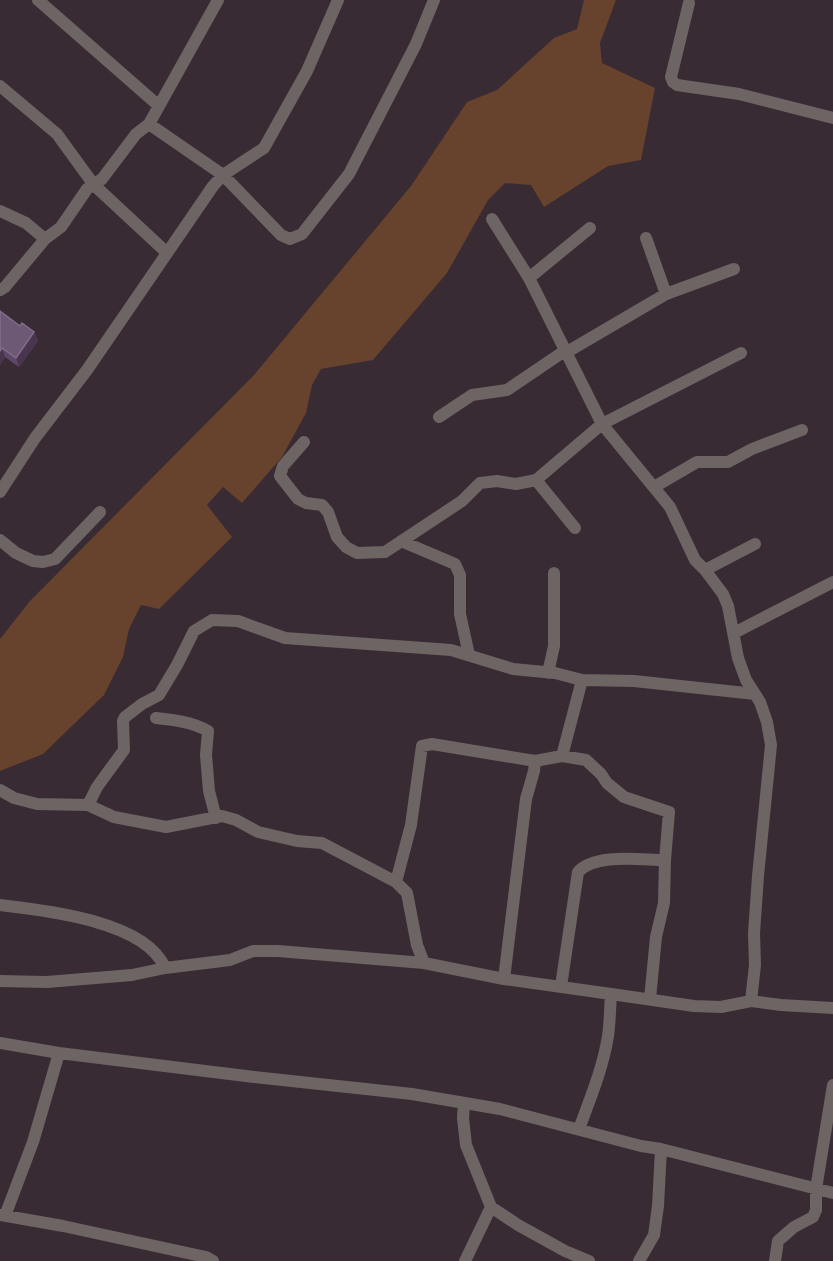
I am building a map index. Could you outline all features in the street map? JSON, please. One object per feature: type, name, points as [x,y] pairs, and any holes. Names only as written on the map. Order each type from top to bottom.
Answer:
[{"type":"street","points":[[38,0],[159,106]]},
{"type":"street","points":[[0,290],[45,239],[61,227],[87,189],[102,179],[136,134],[149,124],[218,0]]},
{"type":"street","points":[[0,492],[35,438],[87,370],[213,186],[223,176],[264,148],[307,71],[338,0]]},
{"type":"street","points":[[149,124],[223,176],[281,235],[290,239],[302,234],[349,174],[416,44],[434,0]]},
{"type":"street","points":[[690,3],[671,76],[677,85],[739,94],[833,117]]},
{"type":"street","points":[[0,86],[57,134],[94,184],[166,252]]},
{"type":"street","points":[[0,211],[26,222],[45,239]]},
{"type":"street","points":[[492,219],[529,278],[602,424],[654,487],[677,520],[695,560],[723,594],[728,606],[738,658],[746,680],[760,702],[767,722],[771,745],[758,876],[754,933],[755,965],[751,1001]]},
{"type":"street","points":[[529,278],[590,228]]},
{"type":"street","points":[[646,238],[666,294]]},
{"type":"street","points":[[439,417],[471,395],[507,390],[566,351],[666,294],[734,269]]},
{"type":"street","points":[[304,442],[283,466],[280,476],[298,499],[322,506],[328,512],[337,537],[346,547],[357,553],[385,552],[462,501],[480,483],[497,481],[516,484],[536,480],[602,424],[741,353]]},
{"type":"street","points":[[654,487],[697,462],[728,462],[752,449],[802,430]]},
{"type":"street","points":[[536,480],[575,528]]},
{"type":"street","points":[[0,540],[16,553],[33,561],[43,562],[55,559],[100,512]]},
{"type":"street","points":[[401,542],[455,564],[460,575],[460,614],[469,656]]},
{"type":"street","points":[[705,570],[754,544]]},
{"type":"street","points":[[548,673],[554,646],[554,573]]},
{"type":"street","points":[[734,633],[833,582]]},
{"type":"street","points":[[88,805],[97,787],[123,750],[125,717],[159,695],[194,631],[212,620],[238,621],[285,638],[451,650],[513,669],[582,680],[634,681],[755,694]]},
{"type":"street","points":[[562,756],[582,680]]},
{"type":"street","points":[[156,718],[189,723],[208,731],[206,755],[216,818]]},
{"type":"street","points":[[396,882],[411,825],[422,746],[432,744],[535,761],[562,756],[586,760],[607,783],[624,797],[669,812],[664,903],[656,937],[650,999]]},
{"type":"street","points":[[504,979],[526,799],[535,761]]},
{"type":"street","points":[[0,790],[14,798],[37,804],[88,805],[114,817],[166,827],[222,816],[236,820],[258,832],[297,841],[322,843],[396,882],[407,893],[417,945],[424,963]]},
{"type":"street","points":[[561,986],[578,872],[588,864],[602,860],[665,860]]},
{"type":"street","points":[[0,905],[41,909],[100,923],[142,942],[160,956],[165,968]]},
{"type":"street","points":[[0,981],[47,982],[132,975],[165,968],[230,960],[253,951],[278,951],[424,963],[504,979],[721,1007],[751,1001],[833,1008]]},
{"type":"street","points":[[579,1129],[604,1054],[608,1036],[611,994]]},
{"type":"street","points":[[0,1043],[59,1053],[412,1094],[501,1109],[833,1193]]},
{"type":"street","points":[[59,1053],[33,1142],[3,1216],[63,1226],[206,1257],[213,1261]]},
{"type":"street","points":[[775,1261],[778,1241],[794,1227],[813,1217],[816,1210],[816,1189],[833,1085]]},
{"type":"street","points":[[464,1103],[466,1145],[491,1207],[565,1251],[589,1261]]},
{"type":"street","points":[[639,1261],[654,1235],[661,1149]]},
{"type":"street","points":[[465,1261],[491,1207]]},
{"type":"shaded area","points":[[584,0],[616,0],[600,43],[602,63],[655,88],[641,160],[608,166],[544,207],[531,185],[505,183],[488,200],[447,273],[373,360],[321,369],[312,385],[306,413],[282,457],[242,503],[223,487],[207,505],[232,537],[159,609],[141,605],[129,629],[123,657],[104,695],[43,754],[0,771],[0,639],[30,601],[254,375],[411,186],[467,102],[497,90],[554,38],[577,29]]},
{"type":"building","points":[[0,311],[20,326],[22,323],[34,332],[16,358],[2,348],[0,351]]}]
